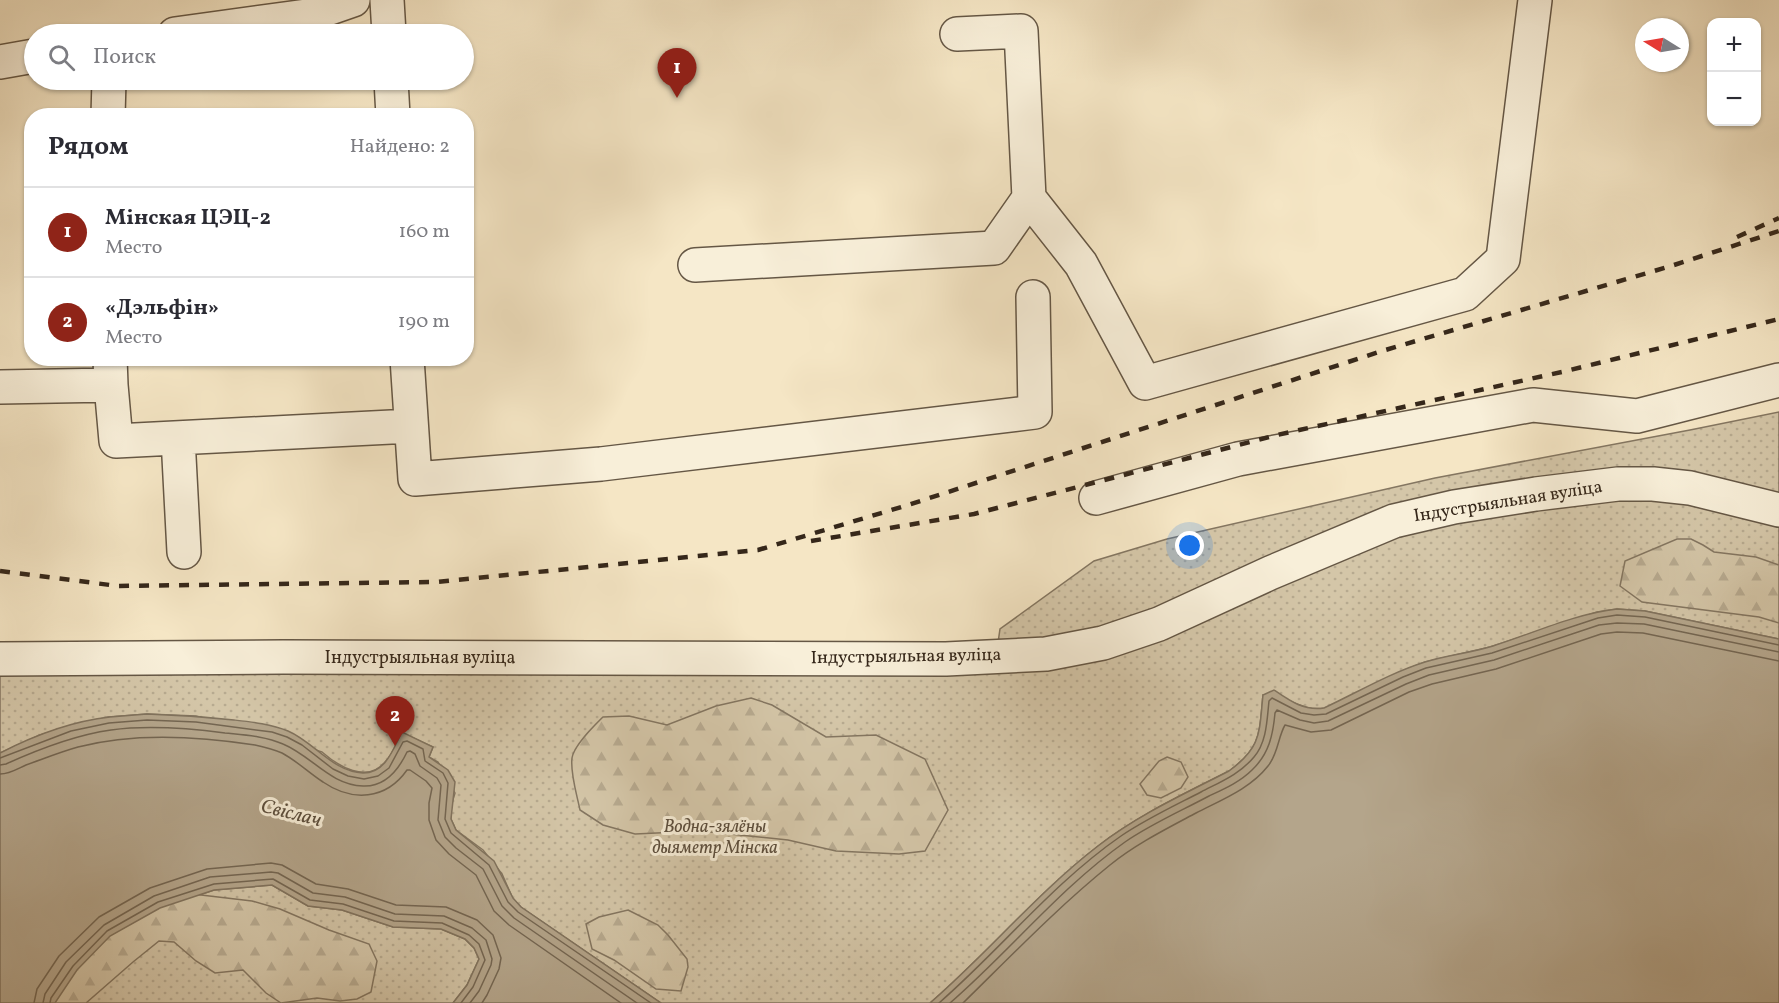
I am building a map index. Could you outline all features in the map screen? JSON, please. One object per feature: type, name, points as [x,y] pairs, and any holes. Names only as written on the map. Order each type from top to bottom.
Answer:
[{"type":"street","points":[[249,24],[307,16],[352,0]]},
{"type":"street","points":[[387,0],[388,24]]},
{"type":"street","points":[[957,34],[1021,31],[1029,198],[1081,264],[1145,383],[1465,294],[1503,259],[1535,0]]},
{"type":"street","points":[[0,62],[24,58]]},
{"type":"street","points":[[108,108],[109,90]]},
{"type":"street","points":[[392,90],[393,108]]},
{"type":"street","points":[[695,265],[994,248],[1029,198]]},
{"type":"street","points":[[407,366],[415,479],[601,464],[1035,412],[1033,297]]},
{"type":"street","points":[[0,387],[111,372],[116,441],[411,426]]},
{"type":"street","points":[[1096,498],[1238,459],[1533,405],[1637,416],[1779,380]]},
{"type":"street","points":[[178,438],[184,552]]},
{"type":"street","name":"Індустрыяльная вуліца","points":[[0,659],[284,657],[946,659],[1046,654],[1103,644],[1159,624],[1270,573],[1394,521],[1455,507],[1618,484],[1653,484],[1690,488],[1779,510]]},
{"type":"green space","name":"Водна-зялёны дыяметр Мінска","points":[[1779,412],[1779,639],[1645,611],[1617,609],[1597,612],[1490,647],[1425,662],[1325,708],[1308,708],[1263,695],[1257,738],[1248,754],[1240,762],[1229,771],[1145,815],[1098,846],[1054,883],[930,1003],[661,1003],[521,907],[513,899],[502,874],[483,850],[456,830],[451,819],[451,806],[455,793],[438,762],[429,757],[433,747],[402,733],[393,752],[385,762],[370,772],[344,767],[322,752],[196,716],[147,714],[108,717],[40,735],[0,753],[0,674],[994,670],[1000,629],[1094,561],[1167,539],[1435,478]]},
{"type":"green space","points":[[1677,539],[1691,539],[1714,552],[1756,557],[1779,565],[1779,623],[1759,617],[1642,602],[1620,586],[1625,561]]},
{"type":"green space","points":[[751,698],[772,705],[826,737],[876,735],[925,759],[948,810],[925,851],[899,854],[836,851],[788,840],[700,831],[635,834],[603,825],[580,810],[573,777],[572,758],[580,742],[603,717],[629,716],[667,725],[716,706]]},
{"type":"green space","points":[[1167,757],[1181,762],[1188,777],[1181,788],[1161,798],[1147,795],[1140,784],[1159,761]]},
{"type":"green space","points":[[272,885],[308,906],[342,910],[393,927],[441,929],[465,939],[474,948],[479,959],[467,985],[453,1003],[55,1003],[160,908],[214,890]]},
{"type":"green space","points":[[184,893],[252,901],[280,909],[369,944],[377,961],[371,992],[357,999],[340,1001],[317,998],[281,1003],[266,993],[243,970],[215,973],[196,961],[174,942],[159,941],[86,1003],[44,1003],[81,952]]},
{"type":"green space","points":[[628,910],[658,925],[687,959],[688,967],[681,991],[656,989],[614,960],[592,949],[586,924],[599,917]]},
{"type":"water","points":[[1617,609],[1645,611],[1779,639],[1779,1003],[930,1003],[1054,883],[1098,846],[1145,815],[1229,771],[1240,762],[1248,754],[1257,738],[1263,695],[1274,690],[1304,707],[1324,708],[1412,666],[1485,648],[1570,619]]},
{"type":"water","name":"Свіслач","points":[[147,714],[223,719],[275,727],[297,736],[342,768],[363,773],[371,772],[383,765],[402,732],[433,747],[429,757],[448,770],[455,782],[451,819],[456,830],[494,861],[513,898],[521,907],[661,1003],[453,1003],[467,985],[479,959],[474,948],[465,939],[441,929],[393,927],[342,910],[308,906],[272,885],[214,890],[160,908],[110,936],[77,970],[55,1003],[0,1003],[0,753],[40,735],[68,726],[96,719]]},
{"type":"railway","points":[[1737,237],[1779,218]]},
{"type":"railway","points":[[0,571],[118,586],[437,582],[758,550],[908,505],[1382,351],[1671,266],[1779,231]]},
{"type":"railway","points":[[811,541],[974,514],[1277,435],[1566,371],[1779,319]]},
{"type":"place","name":"Мінская ЦЭЦ-2","points":[[677,98]]},
{"type":"place","name":"«Дэльфін»","points":[[395,746]]}]
